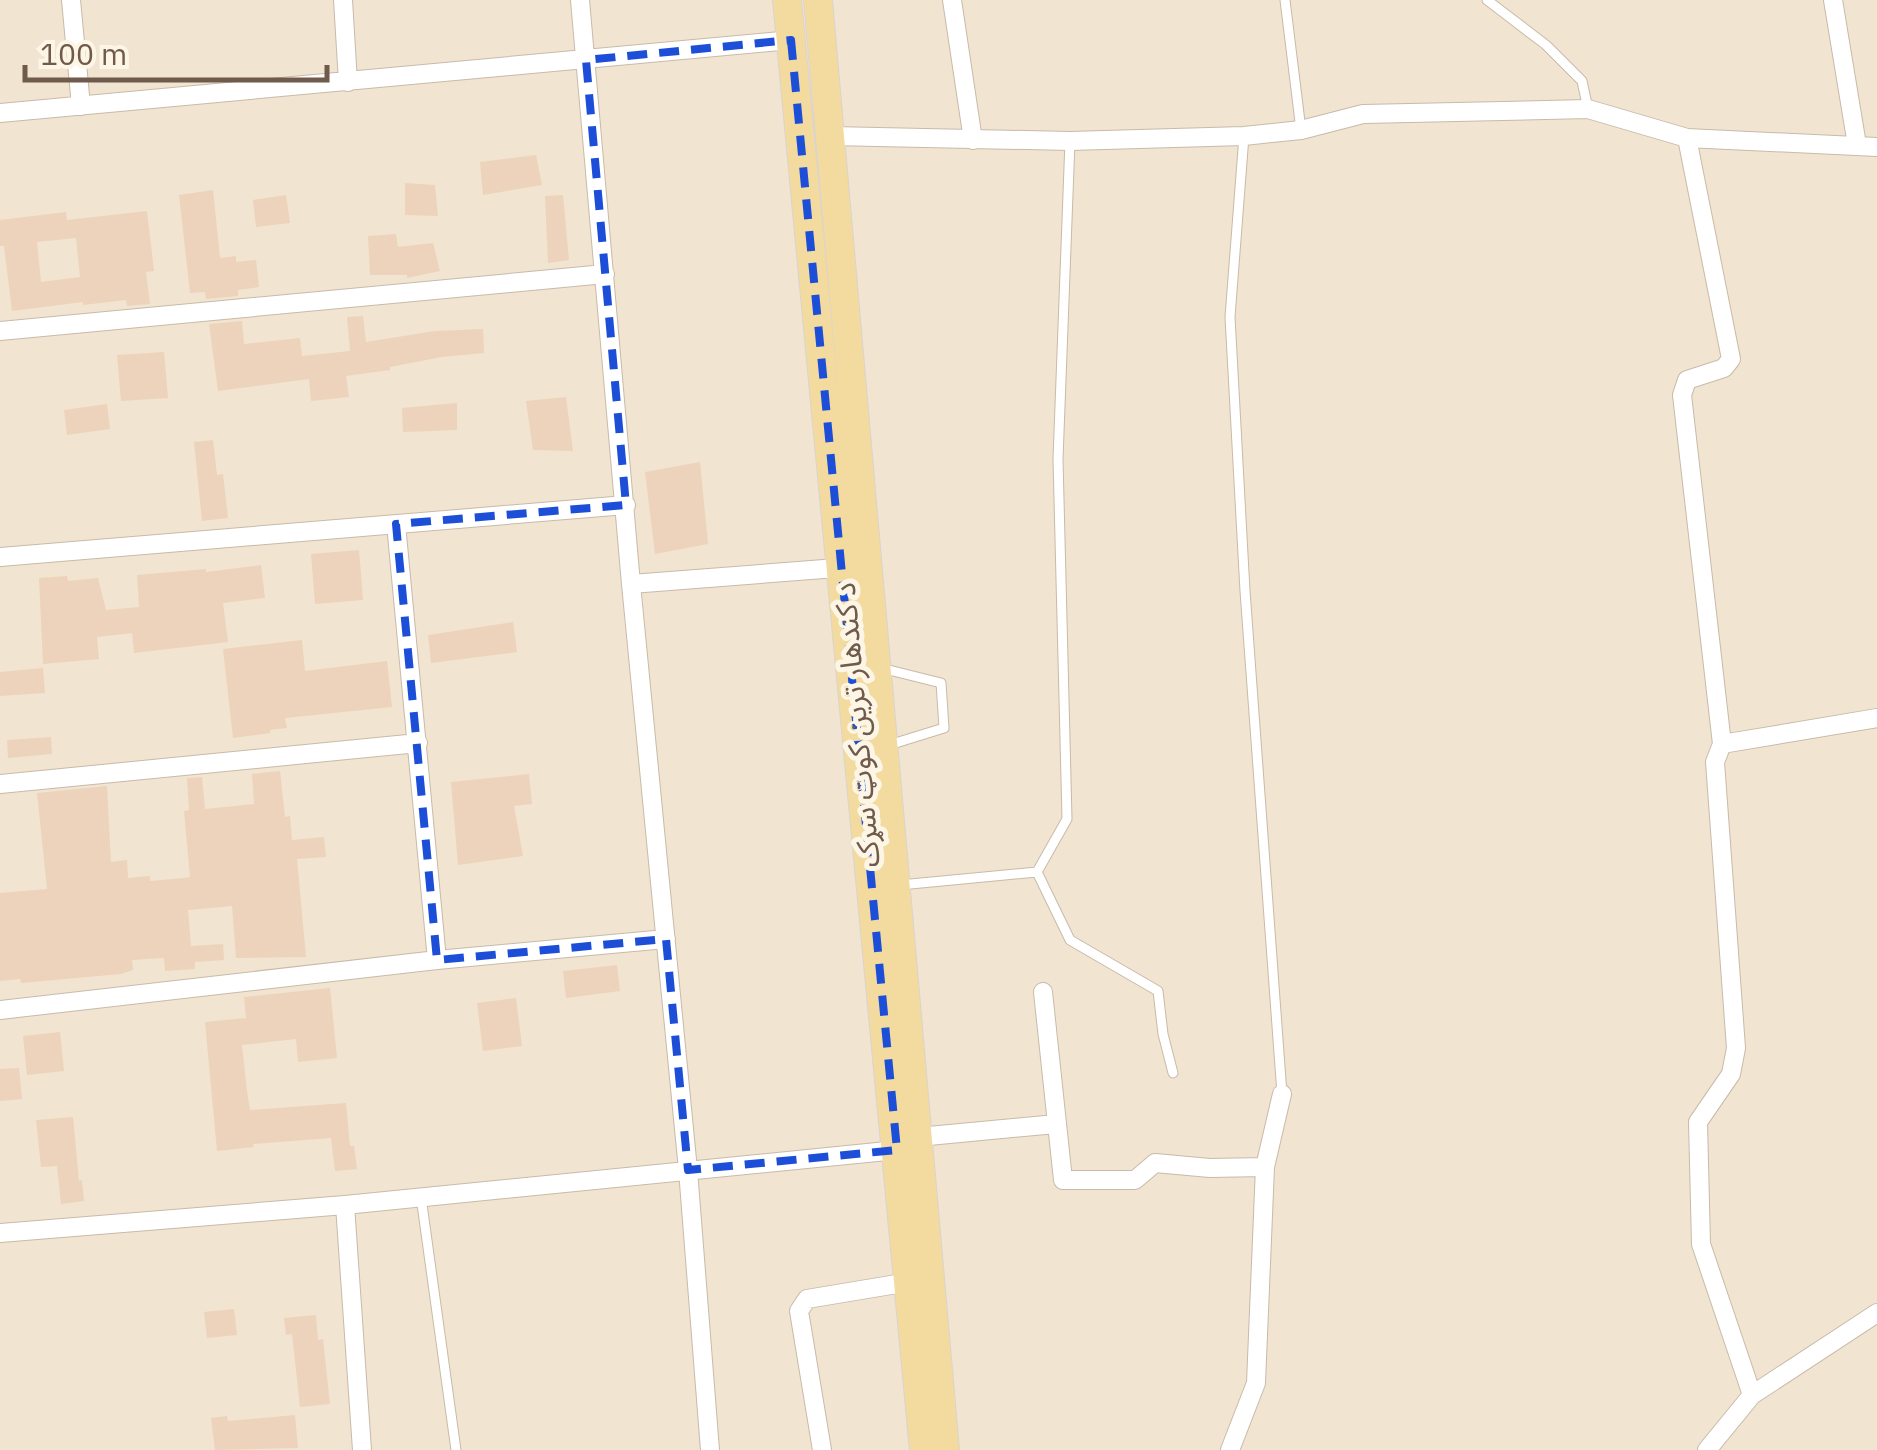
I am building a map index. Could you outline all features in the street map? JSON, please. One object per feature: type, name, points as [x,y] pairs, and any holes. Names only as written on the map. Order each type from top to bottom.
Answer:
[{"type":"main road","name":"د کندهار ترين کوټ سړک","points":[[786,0],[854,566],[908,1144],[945,1450]]},
{"type":"main road","name":"د کندهار ترين کوټ سړک","points":[[818,0],[832,136],[854,566],[875,666],[894,885],[908,1144],[909,1282],[924,1450]]},
{"type":"street","points":[[71,0],[81,106]]},
{"type":"street","points":[[343,0],[348,82]]},
{"type":"street","points":[[580,0],[688,1170],[710,1450]]},
{"type":"street","points":[[952,0],[973,140]]},
{"type":"street","points":[[1833,0],[1857,145]]},
{"type":"street","points":[[0,113],[790,40]]},
{"type":"street","points":[[832,136],[1070,141],[1244,136],[1301,130],[1363,114],[1588,108],[1687,138],[1877,146]]},
{"type":"street","points":[[1687,138],[1731,360],[1724,368],[1688,380],[1682,396],[1722,744],[1715,762],[1736,1048],[1730,1074],[1698,1122],[1701,1244],[1752,1395]]},
{"type":"street","points":[[0,331],[605,274]]},
{"type":"street","points":[[0,557],[626,505]]},
{"type":"street","points":[[396,524],[437,960]]},
{"type":"street","points":[[631,584],[854,566]]},
{"type":"street","points":[[1722,744],[1877,718]]},
{"type":"street","points":[[0,784],[418,744]]},
{"type":"street","points":[[0,1010],[437,960],[666,939]]},
{"type":"street","points":[[1043,992],[1063,1180],[1135,1180],[1154,1163],[1265,1167]]},
{"type":"street","points":[[1230,1450],[1256,1382],[1265,1167],[1282,1094]]},
{"type":"street","points":[[0,1233],[346,1205],[688,1170],[1056,1124]]},
{"type":"street","points":[[346,1205],[362,1450]]},
{"type":"street","points":[[822,1450],[801,1303],[806,1298],[909,1282]]},
{"type":"street","points":[[1707,1450],[1752,1395],[1877,1314]]},
{"type":"lane","points":[[1285,0],[1301,130]]},
{"type":"lane","points":[[1489,0],[1546,45],[1582,81],[1588,108]]},
{"type":"lane","points":[[1244,136],[1230,318],[1246,610],[1282,1094]]},
{"type":"lane","points":[[1037,872],[1067,820],[1058,458],[1070,141]]},
{"type":"lane","points":[[875,666],[941,682],[944,728],[882,747]]},
{"type":"lane","points":[[894,885],[1037,872]]},
{"type":"lane","points":[[1037,872],[1070,940],[1158,991],[1172,1072]]},
{"type":"lane","points":[[422,1197],[456,1450]]},
{"type":"highlighted area","points":[[791,40],[897,1150],[688,1170],[666,939],[437,960],[396,524],[626,505],[586,60]]},
{"type":"shaded area","points":[[0,0],[1877,0],[1877,1450],[0,1450]]},
{"type":"building","points":[[536,155],[542,185],[483,195],[480,162]]},
{"type":"building","points":[[405,183],[435,185],[438,216],[405,215]]},
{"type":"building","points":[[213,190],[220,258],[236,256],[236,262],[256,260],[259,287],[238,290],[238,296],[206,299],[205,292],[190,293],[179,195]]},
{"type":"building","points":[[286,195],[290,223],[256,227],[253,200]]},
{"type":"building","points":[[563,195],[569,260],[548,263],[545,196]]},
{"type":"building","points":[[147,211],[154,271],[146,272],[150,304],[127,306],[126,300],[83,302],[12,311],[4,246],[0,246],[0,220],[66,212],[67,220]],"holes":[[[76,238],[80,277],[41,282],[37,242]]]},
{"type":"building","points":[[396,234],[398,247],[433,243],[440,271],[407,278],[370,275],[368,236]]},
{"type":"building","points":[[363,316],[366,342],[435,331],[483,329],[484,353],[346,376],[349,397],[311,401],[309,379],[218,391],[209,324],[242,321],[244,344],[300,338],[302,356],[350,351],[347,317]]},
{"type":"building","points":[[164,352],[168,398],[121,401],[117,355]]},
{"type":"building","points":[[566,397],[573,451],[533,450],[526,401]]},
{"type":"building","points":[[457,403],[457,430],[403,432],[402,408]]},
{"type":"building","points":[[107,404],[110,429],[67,435],[64,410]]},
{"type":"building","points":[[213,440],[217,475],[223,474],[228,518],[202,521],[194,442]]},
{"type":"building","points":[[700,462],[708,544],[655,554],[645,472]]},
{"type":"building","points":[[359,550],[363,600],[315,604],[311,554]]},
{"type":"building","points":[[261,565],[265,598],[223,603],[228,642],[134,653],[132,633],[97,637],[99,659],[43,664],[39,578],[98,578],[106,610],[139,607],[137,575]]},
{"type":"building","points":[[513,622],[517,652],[431,663],[428,635]]},
{"type":"building","points":[[302,640],[305,671],[387,661],[392,707],[285,718],[287,728],[233,738],[223,649]]},
{"type":"building","points":[[43,668],[45,693],[0,696],[0,672]]},
{"type":"building","points":[[51,737],[52,754],[8,758],[7,740]]},
{"type":"building","points":[[280,771],[292,840],[324,837],[326,857],[297,859],[306,957],[236,958],[232,906],[188,910],[191,946],[223,944],[224,960],[195,962],[195,969],[165,971],[164,958],[132,960],[133,970],[121,974],[21,983],[20,979],[0,981],[0,893],[47,889],[37,793],[107,786],[111,862],[127,860],[128,878],[184,878],[190,877],[184,811],[189,810],[187,778],[202,777],[205,809],[254,804],[252,774]]},
{"type":"building","points":[[529,774],[532,804],[514,806],[523,856],[458,865],[451,782]]},
{"type":"building","points":[[617,965],[620,991],[566,998],[563,971]]},
{"type":"building","points":[[330,988],[337,1058],[298,1062],[296,1039],[242,1045],[247,1091],[250,1110],[346,1103],[350,1146],[354,1146],[357,1169],[335,1171],[331,1138],[217,1151],[205,1022],[246,1018],[244,997]]},
{"type":"building","points":[[516,998],[522,1046],[483,1051],[477,1003]]},
{"type":"building","points":[[60,1032],[64,1071],[27,1075],[23,1036]]},
{"type":"building","points":[[19,1068],[22,1099],[0,1101],[0,1069]]},
{"type":"building","points":[[73,1117],[84,1201],[61,1204],[57,1166],[41,1167],[36,1120]]},
{"type":"building","points":[[234,1309],[237,1335],[207,1338],[204,1312]]},
{"type":"building","points":[[316,1315],[318,1340],[323,1339],[330,1404],[300,1407],[292,1334],[286,1335],[284,1318]]},
{"type":"building","points":[[295,1415],[298,1448],[215,1450],[211,1418],[227,1416],[228,1421]]}]
